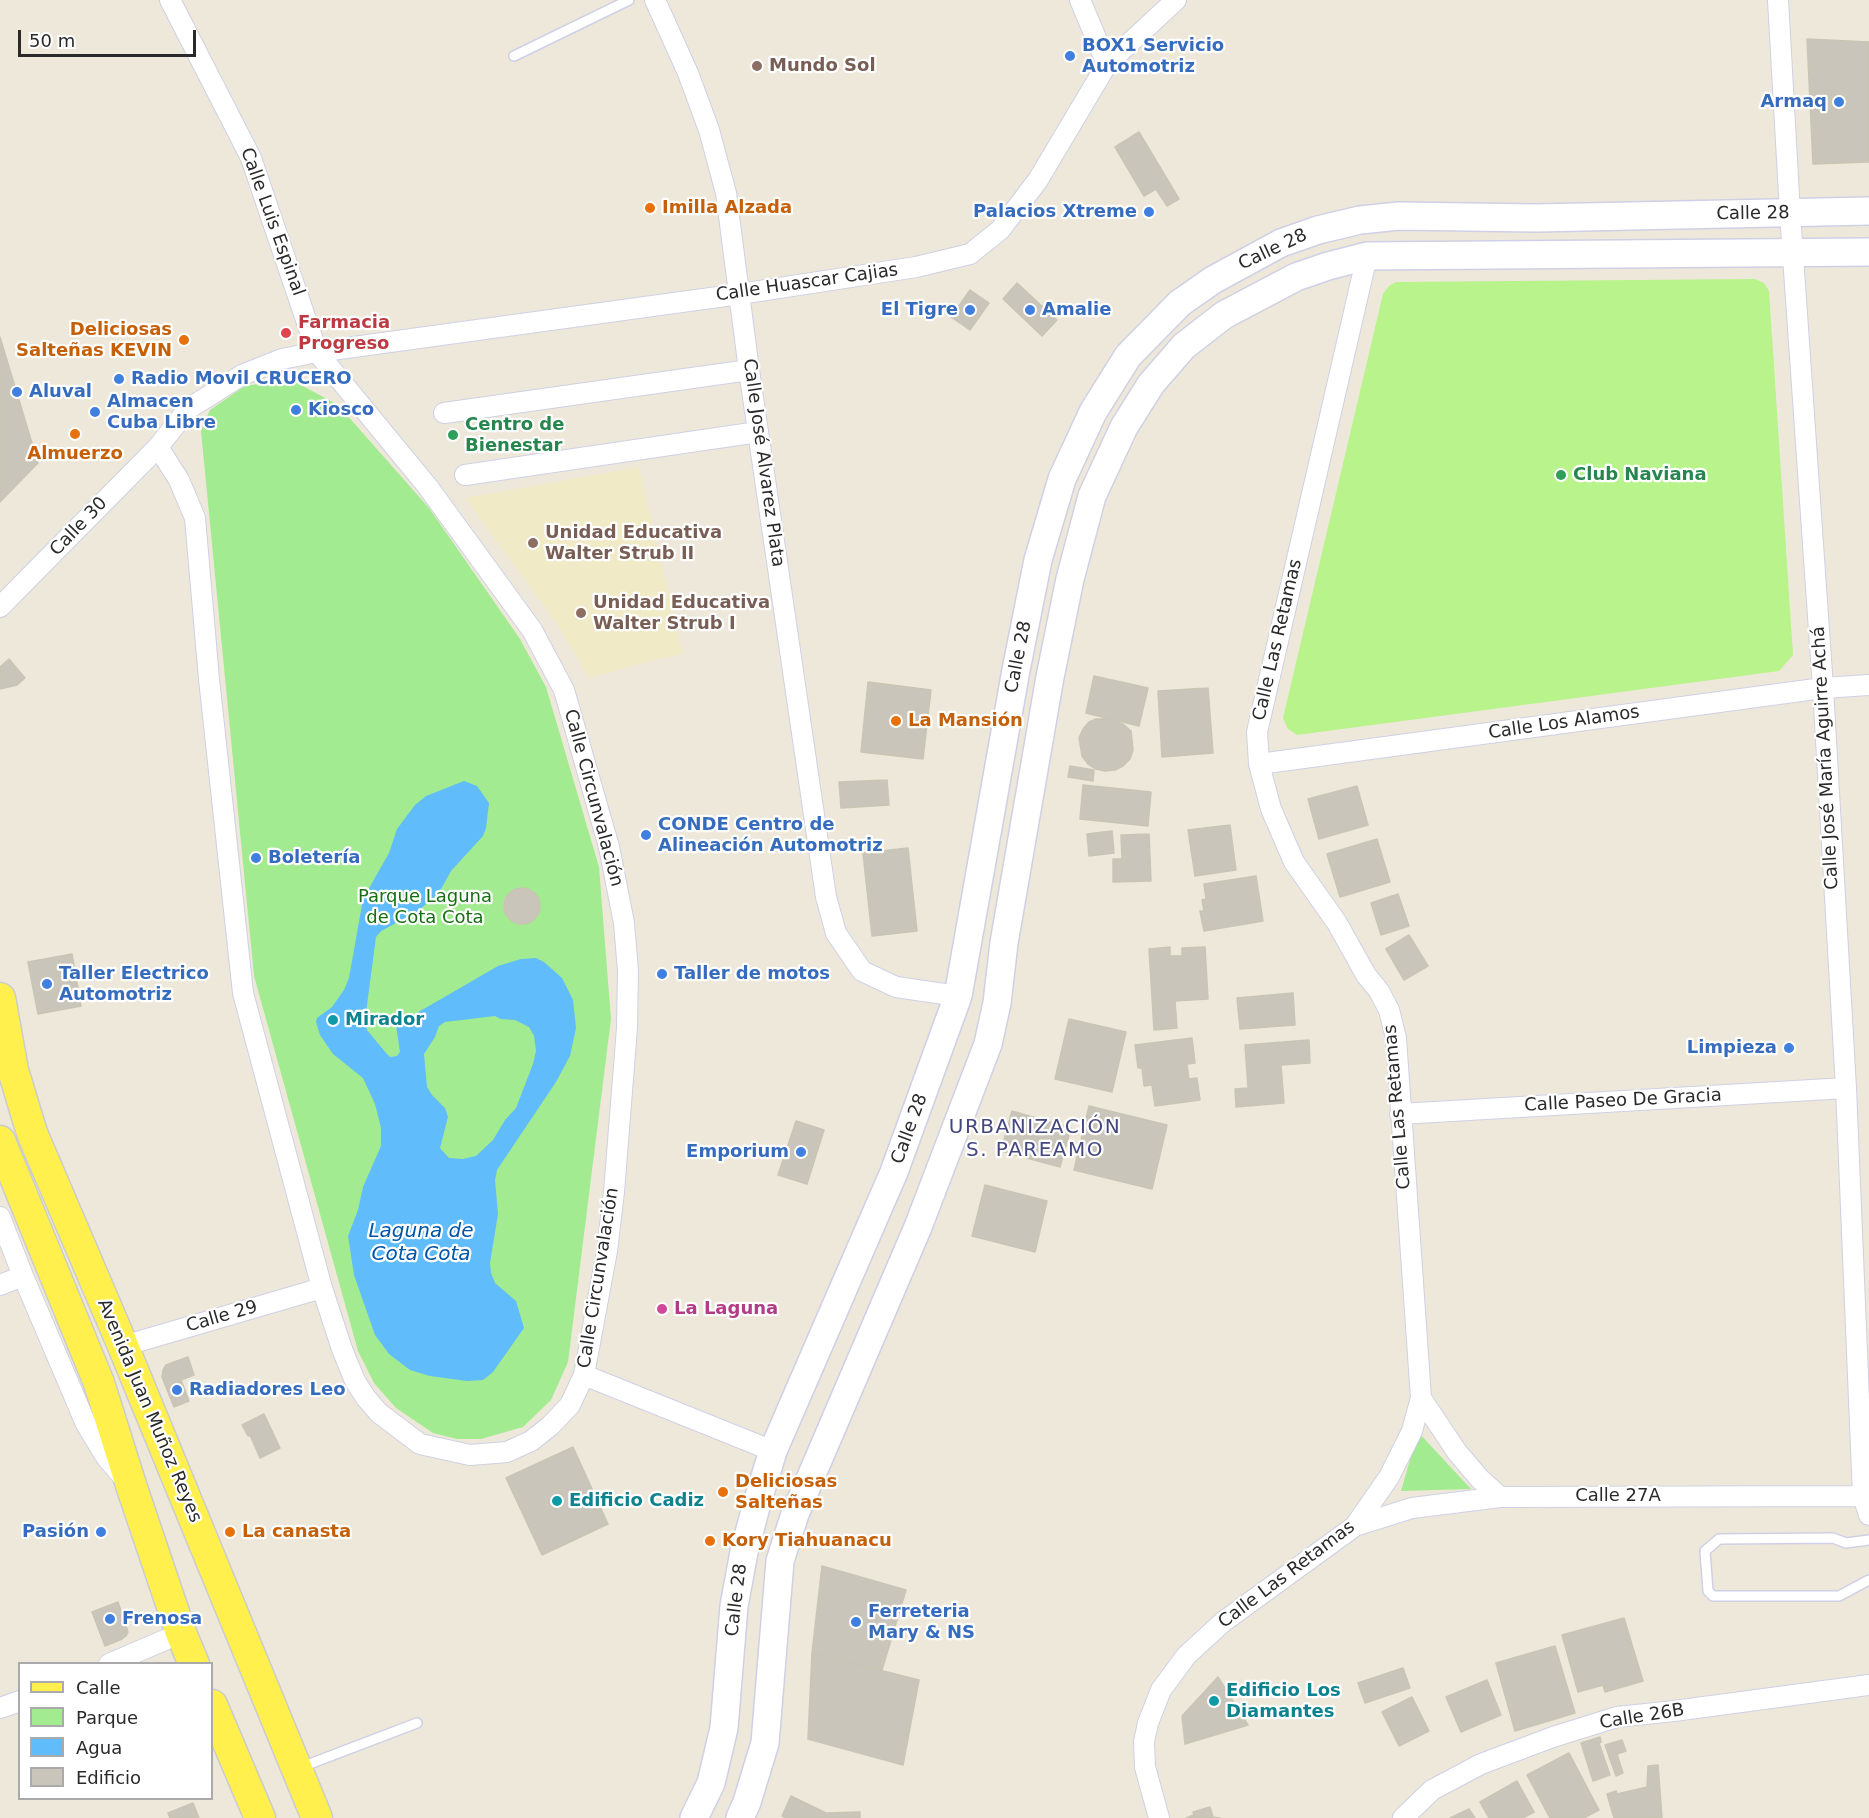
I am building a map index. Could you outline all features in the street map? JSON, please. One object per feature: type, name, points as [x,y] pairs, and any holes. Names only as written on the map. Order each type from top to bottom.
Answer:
[{"type":"main road","name":"Calle 28","points":[[694,1818],[711,1783],[724,1728],[734,1606],[744,1552],[757,1503],[773,1450],[894,1172],[958,996],[1016,669],[1038,560],[1062,479],[1093,412],[1128,356],[1180,303],[1213,280],[1281,243],[1318,230],[1360,220],[1399,216],[1536,218],[1869,211]]},
{"type":"main road","points":[[1536,218],[1536,255]]},
{"type":"main road","points":[[1360,220],[1367,256]]},
{"type":"main road","name":"Calle 28","points":[[740,1818],[765,1743],[780,1561],[795,1514],[918,1227],[988,1044],[997,1003],[1004,943],[1050,677],[1070,579],[1092,496],[1124,427],[1151,384],[1184,346],[1224,315],[1296,277],[1367,256],[1869,252]]},
{"type":"main road","points":[[1093,412],[1124,427]]},
{"type":"main road","points":[[1016,669],[1050,677]]},
{"type":"main road","points":[[958,996],[997,1003]]},
{"type":"main road","name":"Avenida Juan Muñoz Reyes","points":[[0,998],[13,1070],[32,1133],[123,1346],[317,1818]]},
{"type":"main road","name":"Avenida Juan Muñoz Reyes","points":[[0,1141],[99,1383],[132,1488],[193,1662]]},
{"type":"main road","points":[[757,1503],[795,1514]]},
{"type":"main road","points":[[213,1707],[260,1818]]},
{"type":"street","name":"Calle Luis Espinal","points":[[170,0],[251,158],[317,352]]},
{"type":"street","name":"Calle José Alvarez Plata","points":[[655,0],[688,73],[709,130],[726,193],[749,370],[826,897],[836,933],[862,971],[896,987],[958,996]]},
{"type":"street","points":[[1080,0],[1107,64]]},
{"type":"street","name":"Calle Huascar Cajias","points":[[317,352],[740,294],[916,267],[969,254],[1000,230],[1038,180],[1107,64],[1176,0]]},
{"type":"street","name":"Calle José María Aguirre Achá","points":[[1778,0],[1792,252],[1823,688],[1846,1088],[1863,1496],[1869,1515]]},
{"type":"street","name":"Calle Las Retamas","points":[[1159,1818],[1145,1767],[1144,1742],[1148,1723],[1161,1690],[1186,1656],[1223,1622],[1355,1526],[1389,1477],[1412,1431],[1422,1398],[1396,1038],[1389,1010],[1337,923],[1294,862],[1271,809],[1259,764],[1257,732],[1367,256]]},
{"type":"street","points":[[158,447],[188,409],[242,375],[282,359],[317,352]]},
{"type":"street","name":"Calle Circunvalación","points":[[158,447],[178,480],[195,518],[209,679],[243,993],[322,1288],[342,1349],[355,1381],[366,1398],[379,1413],[420,1444],[443,1451],[470,1455],[507,1452],[531,1442],[550,1426],[570,1405],[584,1375],[607,1251],[614,1192],[627,1028],[628,971],[624,923],[609,846],[564,690],[532,630],[428,487],[317,352]]},
{"type":"street","points":[[444,413],[749,370]]},
{"type":"street","points":[[465,475],[758,432]]},
{"type":"street","name":"Calle 30","points":[[0,607],[158,447]]},
{"type":"street","name":"Calle Los Alamos","points":[[1259,764],[1823,688],[1869,685]]},
{"type":"street","name":"Calle Paseo De Gracia","points":[[1400,1114],[1846,1088]]},
{"type":"street","points":[[0,1217],[86,1424],[106,1457],[132,1488]]},
{"type":"street","points":[[0,1285],[23,1276]]},
{"type":"street","name":"Calle 29","points":[[123,1346],[322,1288]]},
{"type":"street","points":[[584,1375],[773,1450]]},
{"type":"street","points":[[1422,1398],[1457,1452],[1480,1479],[1500,1497]]},
{"type":"street","name":"Calle 27A","points":[[1355,1526],[1412,1508],[1500,1497],[1863,1496]]},
{"type":"street","points":[[114,1662],[182,1633]]},
{"type":"street","name":"Calle 26B","points":[[1403,1818],[1432,1790],[1481,1764],[1553,1737],[1617,1717],[1674,1712],[1869,1685]]},
{"type":"street","points":[[0,1708],[18,1702]]},
{"type":"lane","points":[[514,57],[629,0]]},
{"type":"lane","points":[[1869,1540],[1846,1543],[1833,1538],[1719,1539],[1705,1551],[1708,1590],[1713,1596],[1839,1596],[1869,1580]]},
{"type":"lane","points":[[297,1769],[417,1723]]},
{"type":"shaded area","points":[[639,467],[683,654],[589,678],[556,622],[465,498]]},
{"type":"green space","name":"Club Naviana","points":[[1755,279],[1764,283],[1769,291],[1793,655],[1779,671],[1297,735],[1288,729],[1283,718],[1383,294],[1389,286],[1396,282]]},
{"type":"green space","name":"Parque Laguna de Cota Cota","points":[[290,379],[338,405],[429,508],[520,639],[546,687],[599,867],[611,1019],[568,1362],[551,1400],[523,1427],[481,1439],[457,1439],[433,1433],[396,1408],[374,1383],[358,1351],[254,976],[201,431],[210,410],[245,386]]},
{"type":"green space","points":[[1418,1432],[1471,1489],[1401,1491]]},
{"type":"water","name":"Laguna de Cota Cota","points":[[464,781],[477,786],[489,803],[486,828],[483,836],[451,871],[440,891],[433,898],[417,912],[381,931],[376,937],[365,1020],[367,1030],[390,1057],[397,1056],[400,1052],[396,1025],[498,966],[521,959],[536,958],[562,978],[573,1000],[576,1028],[570,1056],[556,1082],[497,1170],[495,1180],[498,1214],[490,1263],[491,1273],[495,1283],[516,1301],[524,1328],[493,1372],[483,1380],[467,1381],[430,1376],[410,1370],[389,1354],[375,1335],[354,1275],[348,1236],[358,1210],[363,1187],[381,1146],[381,1128],[375,1104],[363,1078],[333,1054],[320,1035],[316,1022],[317,1018],[332,1007],[344,990],[349,978],[363,899],[389,853],[397,829],[415,805],[426,796]],"holes":[[[495,1016],[515,1020],[529,1027],[534,1036],[536,1051],[533,1064],[516,1108],[505,1120],[493,1140],[476,1156],[463,1159],[449,1158],[440,1148],[448,1117],[445,1108],[427,1087],[424,1054],[439,1026],[445,1022]]]},
{"type":"building","name":"Armaq","points":[[1807,39],[1869,42],[1869,162],[1813,164]]},
{"type":"building","points":[[1139,132],[1179,199],[1167,206],[1156,189],[1144,196],[1115,147]]},
{"type":"building","name":"Amalie","points":[[1017,283],[1057,320],[1042,336],[1003,299]]},
{"type":"building","name":"El Tigre","points":[[970,290],[989,303],[970,330],[951,317]]},
{"type":"building","points":[[0,337],[38,463],[0,502]]},
{"type":"building","points":[[9,659],[25,678],[17,685],[0,689],[0,667]]},
{"type":"building","points":[[1094,676],[1148,688],[1139,726],[1086,713]]},
{"type":"building","name":"La Mansión","points":[[868,682],[931,690],[923,759],[861,752]]},
{"type":"building","points":[[1208,688],[1213,753],[1162,757],[1158,691]]},
{"type":"building","points":[[1096,719],[1123,724],[1131,731],[1133,750],[1130,759],[1115,770],[1096,769],[1082,756],[1079,738],[1089,722]]},
{"type":"building","points":[[1070,766],[1094,770],[1093,781],[1068,777]]},
{"type":"building","points":[[887,780],[889,805],[841,808],[839,782]]},
{"type":"building","points":[[1083,785],[1151,792],[1148,826],[1080,819]]},
{"type":"building","points":[[1357,786],[1368,825],[1319,839],[1308,799]]},
{"type":"building","points":[[1230,825],[1236,870],[1195,876],[1188,830]]},
{"type":"building","points":[[1112,831],[1114,853],[1089,856],[1087,834]]},
{"type":"building","points":[[1149,834],[1151,881],[1113,882],[1113,859],[1122,859],[1121,835]]},
{"type":"building","points":[[1377,839],[1390,882],[1340,897],[1327,854]]},
{"type":"building","points":[[908,848],[917,931],[872,936],[863,853]]},
{"type":"building","points":[[1256,876],[1263,921],[1204,931],[1200,911],[1204,911],[1202,900],[1206,899],[1204,884]]},
{"type":"building","points":[[522,888],[535,893],[540,906],[535,919],[522,924],[509,919],[504,906],[509,893]]},
{"type":"building","points":[[1398,894],[1409,926],[1381,935],[1371,903]]},
{"type":"building","points":[[1409,935],[1428,966],[1404,980],[1386,949]]},
{"type":"building","points":[[1170,947],[1170,956],[1182,956],[1182,948],[1205,947],[1208,999],[1175,1001],[1177,1028],[1154,1030],[1149,949]]},
{"type":"building","points":[[72,954],[81,1006],[38,1014],[28,962]]},
{"type":"building","points":[[1293,993],[1295,1025],[1240,1029],[1237,998]]},
{"type":"building","points":[[1069,1019],[1126,1032],[1112,1092],[1055,1079]]},
{"type":"building","points":[[1192,1038],[1195,1063],[1187,1064],[1189,1079],[1197,1078],[1200,1100],[1155,1106],[1152,1085],[1144,1086],[1142,1068],[1138,1068],[1135,1045]]},
{"type":"building","points":[[1309,1040],[1310,1063],[1281,1065],[1284,1103],[1236,1107],[1235,1089],[1248,1088],[1245,1045]]},
{"type":"building","points":[[1089,1106],[1167,1125],[1152,1189],[1074,1170]]},
{"type":"building","points":[[1012,1111],[1071,1128],[1060,1167],[1001,1151]]},
{"type":"building","name":"Emporium","points":[[796,1121],[824,1130],[807,1184],[778,1175]]},
{"type":"building","points":[[985,1185],[1047,1201],[1035,1252],[972,1236]]},
{"type":"building","name":"Radiadores Leo","points":[[188,1357],[194,1375],[181,1380],[189,1401],[174,1407],[162,1377],[163,1370],[166,1365]]},
{"type":"building","points":[[264,1414],[280,1448],[260,1458],[250,1435],[248,1436],[242,1425]]},
{"type":"building","name":"Edificio Cadiz","points":[[573,1447],[608,1524],[542,1555],[506,1478]]},
{"type":"building","name":"Ferreteria Mary & NS","points":[[822,1566],[906,1590],[882,1670],[812,1653]]},
{"type":"building","name":"Frenosa","points":[[118,1602],[128,1632],[122,1639],[105,1646],[92,1612]]},
{"type":"building","points":[[1624,1618],[1643,1681],[1605,1692],[1603,1685],[1578,1692],[1562,1635]]},
{"type":"building","points":[[1555,1646],[1575,1713],[1515,1731],[1496,1663]]},
{"type":"building","points":[[812,1653],[919,1680],[903,1765],[808,1739]]},
{"type":"building","points":[[1403,1668],[1410,1688],[1365,1703],[1358,1683]]},
{"type":"building","name":"Edificio Los Diamantes","points":[[1218,1677],[1248,1725],[1185,1744],[1182,1716]]},
{"type":"building","points":[[1487,1680],[1501,1715],[1461,1732],[1446,1697]]},
{"type":"building","points":[[1412,1697],[1429,1731],[1399,1746],[1382,1712]]},
{"type":"building","points":[[1600,1737],[1601,1742],[1599,1743],[1610,1775],[1593,1781],[1581,1743]]},
{"type":"building","points":[[1622,1740],[1626,1751],[1617,1754],[1623,1773],[1616,1776],[1605,1745]]},
{"type":"building","points":[[1569,1753],[1599,1810],[1584,1818],[1550,1818],[1527,1775]]},
{"type":"building","points":[[1658,1765],[1662,1818],[1614,1818],[1607,1794],[1647,1787],[1648,1766]]},
{"type":"building","points":[[1517,1781],[1534,1812],[1523,1818],[1489,1818],[1480,1802]]},
{"type":"building","points":[[791,1796],[826,1813],[860,1812],[860,1818],[786,1818],[782,1816]]},
{"type":"building","points":[[193,1803],[199,1818],[170,1818],[168,1813]]},
{"type":"building","points":[[1210,1807],[1213,1817],[1220,1818],[1186,1818],[1194,1815],[1193,1812]]},
{"type":"building","points":[[1469,1809],[1475,1818],[1450,1818]]},
{"type":"place","name":"BOX1 Servicio Automotriz","points":[[1070,56]]},
{"type":"place","name":"Mundo Sol","points":[[757,66]]},
{"type":"place","name":"Armaq","points":[[1839,102]]},
{"type":"place","name":"Imilla Alzada","points":[[650,208]]},
{"type":"place","name":"Palacios Xtreme","points":[[1149,212]]},
{"type":"place","name":"El Tigre","points":[[970,310]]},
{"type":"place","name":"Amalie","points":[[1030,310]]},
{"type":"place","name":"Farmacia Progreso","points":[[286,333]]},
{"type":"place","name":"Deliciosas Salteñas KEVIN","points":[[184,340]]},
{"type":"place","name":"Radio Movil CRUCERO","points":[[119,379]]},
{"type":"place","name":"Aluval","points":[[17,392]]},
{"type":"place","name":"Kiosco","points":[[296,410]]},
{"type":"place","name":"Almacen Cuba Libre","points":[[95,412]]},
{"type":"place","name":"Almuerzo","points":[[75,434]]},
{"type":"place","name":"Centro de Bienestar","points":[[453,435]]},
{"type":"place","name":"Club Naviana","points":[[1561,475]]},
{"type":"place","name":"Unidad Educativa Walter Strub II","points":[[533,543]]},
{"type":"place","name":"Unidad Educativa Walter Strub I","points":[[581,613]]},
{"type":"place","name":"La Mansión","points":[[896,721]]},
{"type":"place","name":"CONDE Centro de Alineación Automotriz","points":[[646,835]]},
{"type":"place","name":"Boletería","points":[[256,858]]},
{"type":"place","name":"Taller de motos","points":[[662,974]]},
{"type":"place","name":"Taller Electrico Automotriz","points":[[47,984]]},
{"type":"place","name":"Mirador","points":[[333,1020]]},
{"type":"place","name":"Limpieza","points":[[1789,1048]]},
{"type":"place","name":"Emporium","points":[[801,1152]]},
{"type":"place","name":"La Laguna","points":[[662,1309]]},
{"type":"place","name":"Radiadores Leo","points":[[177,1390]]},
{"type":"place","name":"Deliciosas Salteñas","points":[[723,1492]]},
{"type":"place","name":"Edificio Cadiz","points":[[557,1501]]},
{"type":"place","name":"Pasión","points":[[101,1532]]},
{"type":"place","name":"La canasta","points":[[230,1532]]},
{"type":"place","name":"Kory Tiahuanacu","points":[[710,1541]]},
{"type":"place","name":"Frenosa","points":[[110,1619]]},
{"type":"place","name":"Ferreteria Mary & NS","points":[[856,1622]]},
{"type":"place","name":"Edificio Los Diamantes","points":[[1214,1701]]},
{"type":"district","name":"URBANIZACIÓN S. PAREAMO","points":[[1035,1140]]}]
